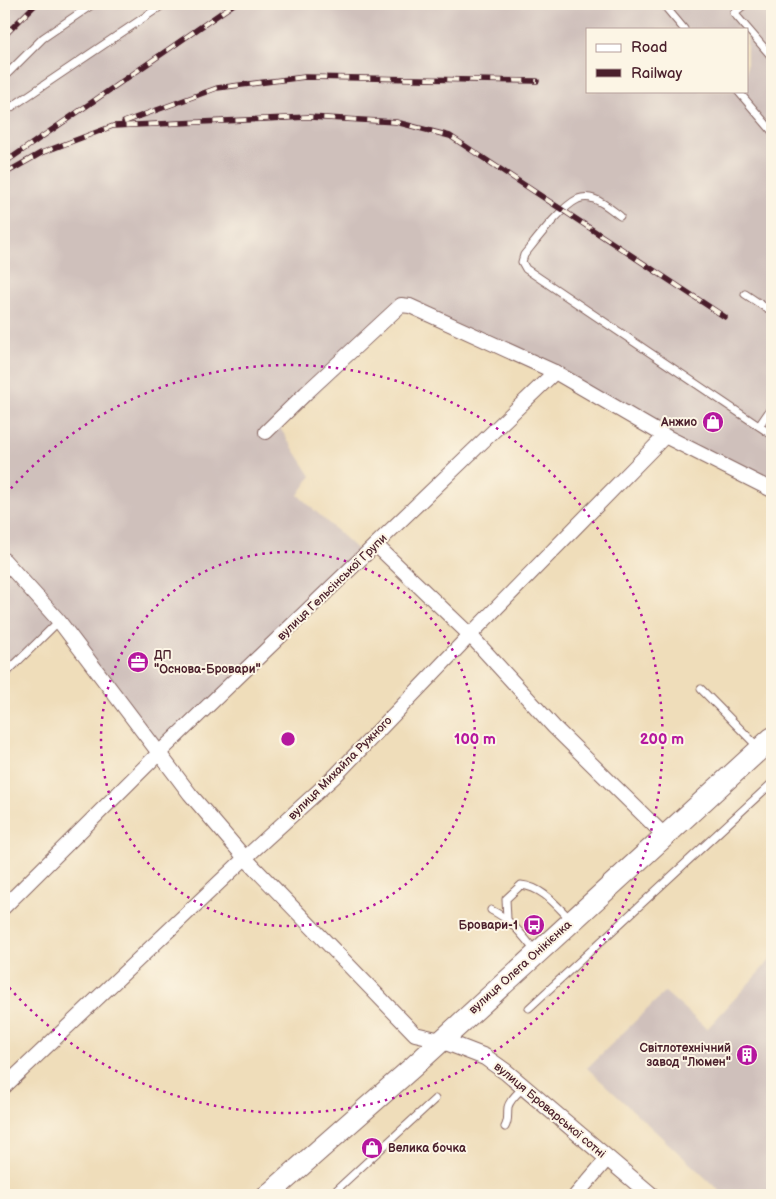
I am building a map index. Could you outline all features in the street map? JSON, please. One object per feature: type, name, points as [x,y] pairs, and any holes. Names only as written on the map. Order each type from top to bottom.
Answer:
[{"type":"main road","name":"вулиця Олега Онікієнка","points":[[268,1195],[413,1067],[766,744]]},
{"type":"street","points":[[266,432],[401,305],[410,306],[555,372],[665,436],[772,490]]},
{"type":"street","name":"вулиця Гельсінської Групи","points":[[4,907],[159,753],[555,372]]},
{"type":"street","name":"вулиця Михайла Ружного","points":[[4,1087],[335,776],[665,436]]},
{"type":"street","points":[[376,545],[470,635],[554,727],[665,836]]},
{"type":"street","points":[[4,560],[59,621],[190,794],[246,858],[415,1034],[441,1040]]},
{"type":"street","name":"вулиця Броварської сотні","points":[[441,1040],[485,1057],[506,1072],[651,1195]]},
{"type":"street","points":[[576,1195],[608,1158]]},
{"type":"lane","points":[[4,78],[43,38],[93,4]]},
{"type":"lane","points":[[4,112],[164,4]]},
{"type":"lane","points":[[663,4],[683,28]]},
{"type":"lane","points":[[745,4],[734,13],[747,28]]},
{"type":"lane","points":[[748,29],[772,57]]},
{"type":"lane","points":[[739,92],[772,131]]},
{"type":"lane","points":[[620,216],[594,199],[580,198],[558,215],[524,255],[522,262],[526,269],[772,436]]},
{"type":"lane","points":[[745,294],[772,312]]},
{"type":"lane","points":[[759,426],[772,407]]},
{"type":"lane","points":[[4,675],[59,621]]},
{"type":"lane","points":[[701,690],[766,744]]},
{"type":"lane","points":[[529,1008],[772,783]]},
{"type":"lane","points":[[507,919],[506,899],[521,885],[530,886],[546,895],[571,921]]},
{"type":"lane","points":[[491,910],[507,919],[536,953]]},
{"type":"lane","points":[[505,1128],[508,1122],[508,1106],[524,1087]]},
{"type":"lane","points":[[331,1195],[435,1099]]},
{"type":"shaded area","points":[[4,4],[772,4],[772,490],[410,306],[280,428],[311,476],[298,495],[364,556],[159,753],[59,621],[4,675]]},
{"type":"shaded area","points":[[772,958],[772,1195],[724,1195],[587,1068],[665,992],[707,1029]]},
{"type":"railway","points":[[4,36],[36,4]]},
{"type":"railway","points":[[4,163],[234,4]]},
{"type":"railway","points":[[124,122],[217,88],[305,77],[537,81]]},
{"type":"railway","points":[[4,174],[41,153],[113,126],[309,117],[396,122],[450,136],[725,317]]},
{"type":"place","name":"Анжио","points":[[713,422]]},
{"type":"place","name":"ДП \"Основа-Бровари\"","points":[[138,662]]},
{"type":"place","name":"Бровари-1","points":[[534,925]]},
{"type":"place","name":"Світлотехнічний завод \"Люмен\"","points":[[747,1055]]},
{"type":"place","name":"Велика бочка","points":[[372,1148]]}]
